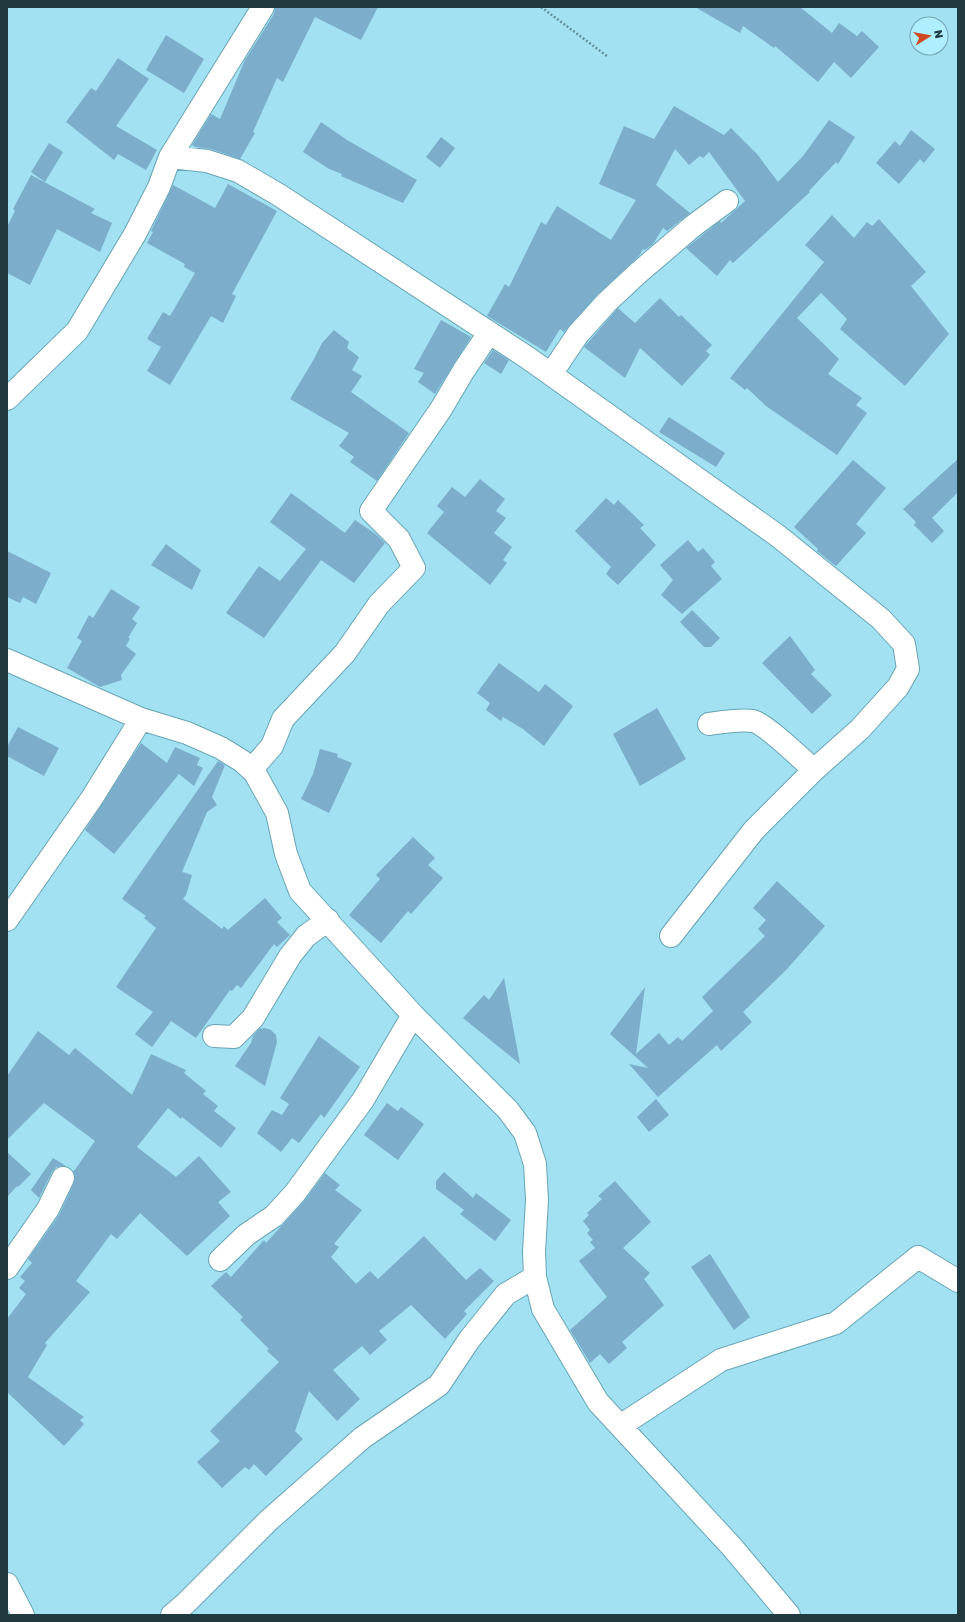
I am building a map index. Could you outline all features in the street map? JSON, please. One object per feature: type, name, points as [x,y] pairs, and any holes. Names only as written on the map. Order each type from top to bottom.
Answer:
[{"type":"street","points":[[7,399],[77,331],[135,234],[159,187],[170,157],[263,7]]},
{"type":"street","points":[[170,157],[207,161],[238,172],[280,195],[551,374],[778,536],[880,619],[904,644],[908,669],[898,687],[860,728],[814,770],[754,830],[671,936]]},
{"type":"street","points":[[551,374],[578,334],[607,302],[637,274],[694,226],[727,201]]},
{"type":"street","points":[[252,769],[272,746],[283,719],[345,653],[379,604],[414,568],[399,539],[371,511],[441,409],[464,370],[489,333]]},
{"type":"street","points":[[7,660],[141,719],[187,733],[221,748],[252,769],[277,813],[286,854],[300,891],[413,1015],[508,1110],[525,1133],[535,1164],[537,1200],[534,1252],[535,1277],[543,1309],[598,1402],[732,1546],[789,1615]]},
{"type":"street","points":[[7,920],[92,798],[141,719]]},
{"type":"street","points":[[709,724],[730,721],[754,721],[782,741],[814,770]]},
{"type":"street","points":[[214,1036],[234,1037],[253,1018],[290,956],[306,936],[328,920]]},
{"type":"street","points":[[220,1260],[246,1235],[274,1216],[295,1193],[363,1100],[413,1015]]},
{"type":"street","points":[[7,1268],[48,1208],[62,1178]]},
{"type":"street","points":[[620,1426],[721,1360],[836,1323],[918,1257],[958,1281]]},
{"type":"street","points":[[172,1615],[186,1603],[268,1521],[362,1438],[439,1385],[468,1340],[506,1294],[535,1277]]},
{"type":"street","points":[[7,1584],[23,1615]]},
{"type":"path","points":[[542,7],[607,56]]},
{"type":"building","points":[[275,7],[378,7],[361,40],[315,17],[283,82],[277,78],[253,132],[255,133],[240,159],[211,149],[192,145],[211,114],[220,119],[245,60],[274,14]]},
{"type":"building","points":[[695,7],[800,7],[832,33],[839,23],[857,36],[862,31],[879,47],[851,78],[834,62],[818,82],[775,46],[774,48],[743,26],[740,33]]},
{"type":"building","points":[[166,35],[204,59],[184,93],[146,70]]},
{"type":"building","points":[[118,58],[149,79],[116,126],[157,150],[146,170],[118,154],[114,160],[66,122],[91,88],[96,91]]},
{"type":"building","points":[[674,106],[724,135],[731,128],[757,154],[778,182],[803,156],[829,120],[855,137],[838,164],[836,162],[809,191],[810,192],[733,263],[730,260],[717,276],[686,248],[720,221],[721,223],[745,201],[709,152],[703,158],[700,156],[689,165],[675,149],[656,185],[690,213],[667,231],[663,228],[653,244],[645,250],[643,249],[639,256],[598,294],[564,332],[560,329],[546,352],[487,316],[505,284],[509,287],[541,222],[546,225],[557,206],[611,240],[636,200],[599,184],[624,126],[654,139]]},
{"type":"building","points":[[321,122],[347,140],[417,180],[403,203],[341,176],[342,174],[329,169],[303,152]]},
{"type":"building","points":[[911,130],[935,149],[924,163],[920,159],[899,184],[876,163],[895,141],[900,146]]},
{"type":"building","points":[[441,137],[455,148],[440,168],[426,157]]},
{"type":"building","points":[[49,143],[63,152],[45,182],[31,172]]},
{"type":"building","points":[[31,175],[95,209],[91,213],[112,223],[100,252],[57,229],[30,285],[7,273],[7,227],[15,211],[13,209]]},
{"type":"building","points":[[228,184],[277,211],[232,294],[236,296],[223,323],[211,316],[170,385],[147,371],[161,347],[147,339],[163,312],[170,316],[195,273],[184,267],[185,264],[147,243],[153,232],[151,231],[173,185],[215,208]]},
{"type":"building","points":[[832,215],[854,238],[867,222],[872,226],[879,219],[926,272],[911,286],[949,334],[905,386],[840,329],[847,319],[821,293],[797,318],[839,359],[828,374],[862,398],[856,405],[867,413],[837,455],[766,406],[747,388],[745,390],[730,378],[824,262],[805,245]]},
{"type":"building","points":[[660,298],[679,317],[681,315],[712,345],[706,351],[710,355],[682,386],[640,348],[625,378],[584,347],[618,308],[635,323]]},
{"type":"building","points":[[441,320],[471,337],[435,394],[418,382],[424,373],[414,369]]},
{"type":"building","points":[[334,330],[349,342],[347,348],[359,357],[352,370],[362,376],[351,392],[409,433],[377,481],[350,462],[354,457],[339,446],[349,433],[290,399],[322,343]]},
{"type":"building","points":[[493,350],[509,360],[501,374],[484,363]]},
{"type":"building","points":[[669,417],[725,453],[716,467],[659,432]]},
{"type":"building","points":[[958,459],[958,492],[932,518],[944,531],[932,543],[914,525],[916,522],[903,509]]},
{"type":"building","points":[[853,460],[886,488],[856,524],[866,533],[836,566],[817,551],[818,549],[794,527]]},
{"type":"building","points":[[480,479],[505,499],[496,511],[506,518],[494,533],[512,547],[503,560],[507,563],[490,585],[427,533],[444,512],[437,506],[452,487],[465,497]]},
{"type":"building","points":[[291,493],[345,533],[355,520],[377,535],[385,543],[354,583],[321,560],[264,638],[226,613],[259,566],[280,581],[306,549],[270,522]]},
{"type":"building","points":[[606,498],[614,505],[618,500],[644,525],[640,528],[656,545],[618,585],[606,574],[611,567],[575,531]]},
{"type":"building","points":[[688,540],[698,552],[703,548],[715,562],[711,566],[722,579],[682,614],[661,595],[673,580],[660,565]]},
{"type":"building","points":[[166,544],[201,570],[192,590],[151,565]]},
{"type":"building","points":[[7,551],[51,573],[36,604],[23,597],[20,603],[7,597]]},
{"type":"building","points":[[111,589],[140,607],[132,619],[137,623],[128,638],[130,638],[126,646],[136,654],[121,675],[122,680],[100,687],[67,668],[82,641],[77,638],[89,615],[93,618]]},
{"type":"building","points":[[692,610],[720,638],[711,647],[704,647],[680,622]]},
{"type":"building","points":[[790,636],[815,670],[811,674],[832,695],[812,714],[762,663]]},
{"type":"building","points":[[499,663],[539,692],[545,684],[573,706],[544,746],[523,729],[503,717],[501,721],[486,710],[490,703],[477,693]]},
{"type":"building","points":[[657,708],[686,759],[640,786],[613,734]]},
{"type":"building","points":[[18,727],[59,748],[44,776],[7,756],[7,747]]},
{"type":"building","points":[[141,743],[167,763],[175,747],[200,758],[197,765],[203,768],[194,786],[179,774],[114,854],[85,830]]},
{"type":"building","points":[[320,749],[338,754],[337,757],[352,763],[329,813],[301,799],[313,774]]},
{"type":"building","points":[[218,761],[225,765],[212,797],[217,805],[207,812],[182,872],[192,875],[186,895],[183,899],[222,929],[224,926],[228,930],[265,898],[282,918],[277,922],[290,935],[277,947],[274,944],[241,988],[237,985],[232,991],[230,990],[196,1038],[171,1021],[152,1047],[135,1034],[153,1012],[116,987],[156,928],[144,918],[146,916],[122,899]]},
{"type":"building","points":[[413,837],[435,858],[428,865],[443,878],[411,914],[408,911],[381,943],[349,915],[380,879],[376,875]]},
{"type":"building","points":[[777,881],[825,926],[787,969],[743,1012],[752,1022],[721,1051],[717,1045],[658,1097],[629,1064],[648,1068],[610,1034],[645,987],[636,1054],[659,1033],[669,1045],[678,1037],[682,1041],[713,1011],[702,997],[765,936],[758,929],[766,920],[753,908]]},
{"type":"building","points":[[504,978],[520,1064],[463,1018],[484,995],[489,1000]]},
{"type":"building","points":[[265,1028],[271,1030],[276,1035],[277,1042],[265,1086],[235,1066],[251,1043],[253,1036],[259,1029]]},
{"type":"building","points":[[38,1031],[69,1055],[75,1048],[132,1095],[151,1054],[186,1070],[184,1073],[206,1091],[203,1094],[218,1106],[214,1111],[236,1128],[221,1148],[182,1117],[181,1119],[168,1108],[137,1147],[176,1177],[199,1156],[231,1192],[218,1202],[230,1216],[187,1256],[140,1213],[117,1239],[111,1234],[76,1281],[90,1292],[45,1343],[47,1345],[28,1377],[84,1417],[80,1420],[84,1424],[64,1446],[7,1392],[7,1319],[26,1294],[19,1288],[25,1281],[20,1277],[32,1263],[28,1259],[59,1215],[74,1183],[75,1177],[73,1170],[74,1171],[95,1141],[44,1103],[7,1140],[7,1076]]},
{"type":"building","points":[[319,1036],[360,1067],[324,1118],[321,1114],[299,1143],[292,1138],[281,1152],[257,1133],[272,1110],[282,1115],[289,1104],[280,1098]]},
{"type":"building","points":[[656,1099],[669,1115],[649,1132],[637,1117]]},
{"type":"building","points":[[387,1103],[398,1111],[401,1107],[424,1124],[398,1160],[364,1135]]},
{"type":"building","points":[[7,1152],[31,1174],[7,1197]]},
{"type":"building","points":[[53,1158],[66,1166],[56,1167],[39,1198],[31,1190]]},
{"type":"building","points":[[444,1172],[473,1198],[476,1193],[511,1220],[495,1241],[460,1214],[464,1210],[436,1189],[436,1181]]},
{"type":"building","points":[[325,1173],[340,1185],[335,1190],[362,1210],[334,1244],[339,1247],[331,1257],[356,1284],[370,1271],[378,1279],[424,1236],[466,1280],[480,1268],[494,1281],[464,1311],[467,1314],[445,1339],[411,1305],[379,1331],[387,1340],[370,1355],[362,1346],[333,1370],[360,1399],[337,1421],[309,1391],[295,1431],[303,1439],[266,1476],[254,1464],[249,1470],[245,1467],[222,1488],[197,1462],[220,1441],[210,1431],[279,1362],[267,1351],[269,1349],[240,1320],[243,1317],[211,1286],[226,1272],[231,1277],[264,1240],[266,1243],[304,1201]]},
{"type":"building","points":[[615,1181],[651,1222],[623,1248],[650,1273],[644,1279],[664,1305],[622,1342],[627,1348],[609,1364],[600,1354],[590,1363],[570,1330],[607,1297],[579,1261],[595,1248],[590,1242],[593,1240],[587,1233],[590,1230],[583,1221],[589,1215],[587,1213],[602,1199],[598,1196]]},
{"type":"building","points":[[710,1254],[750,1317],[734,1330],[691,1267]]}]
